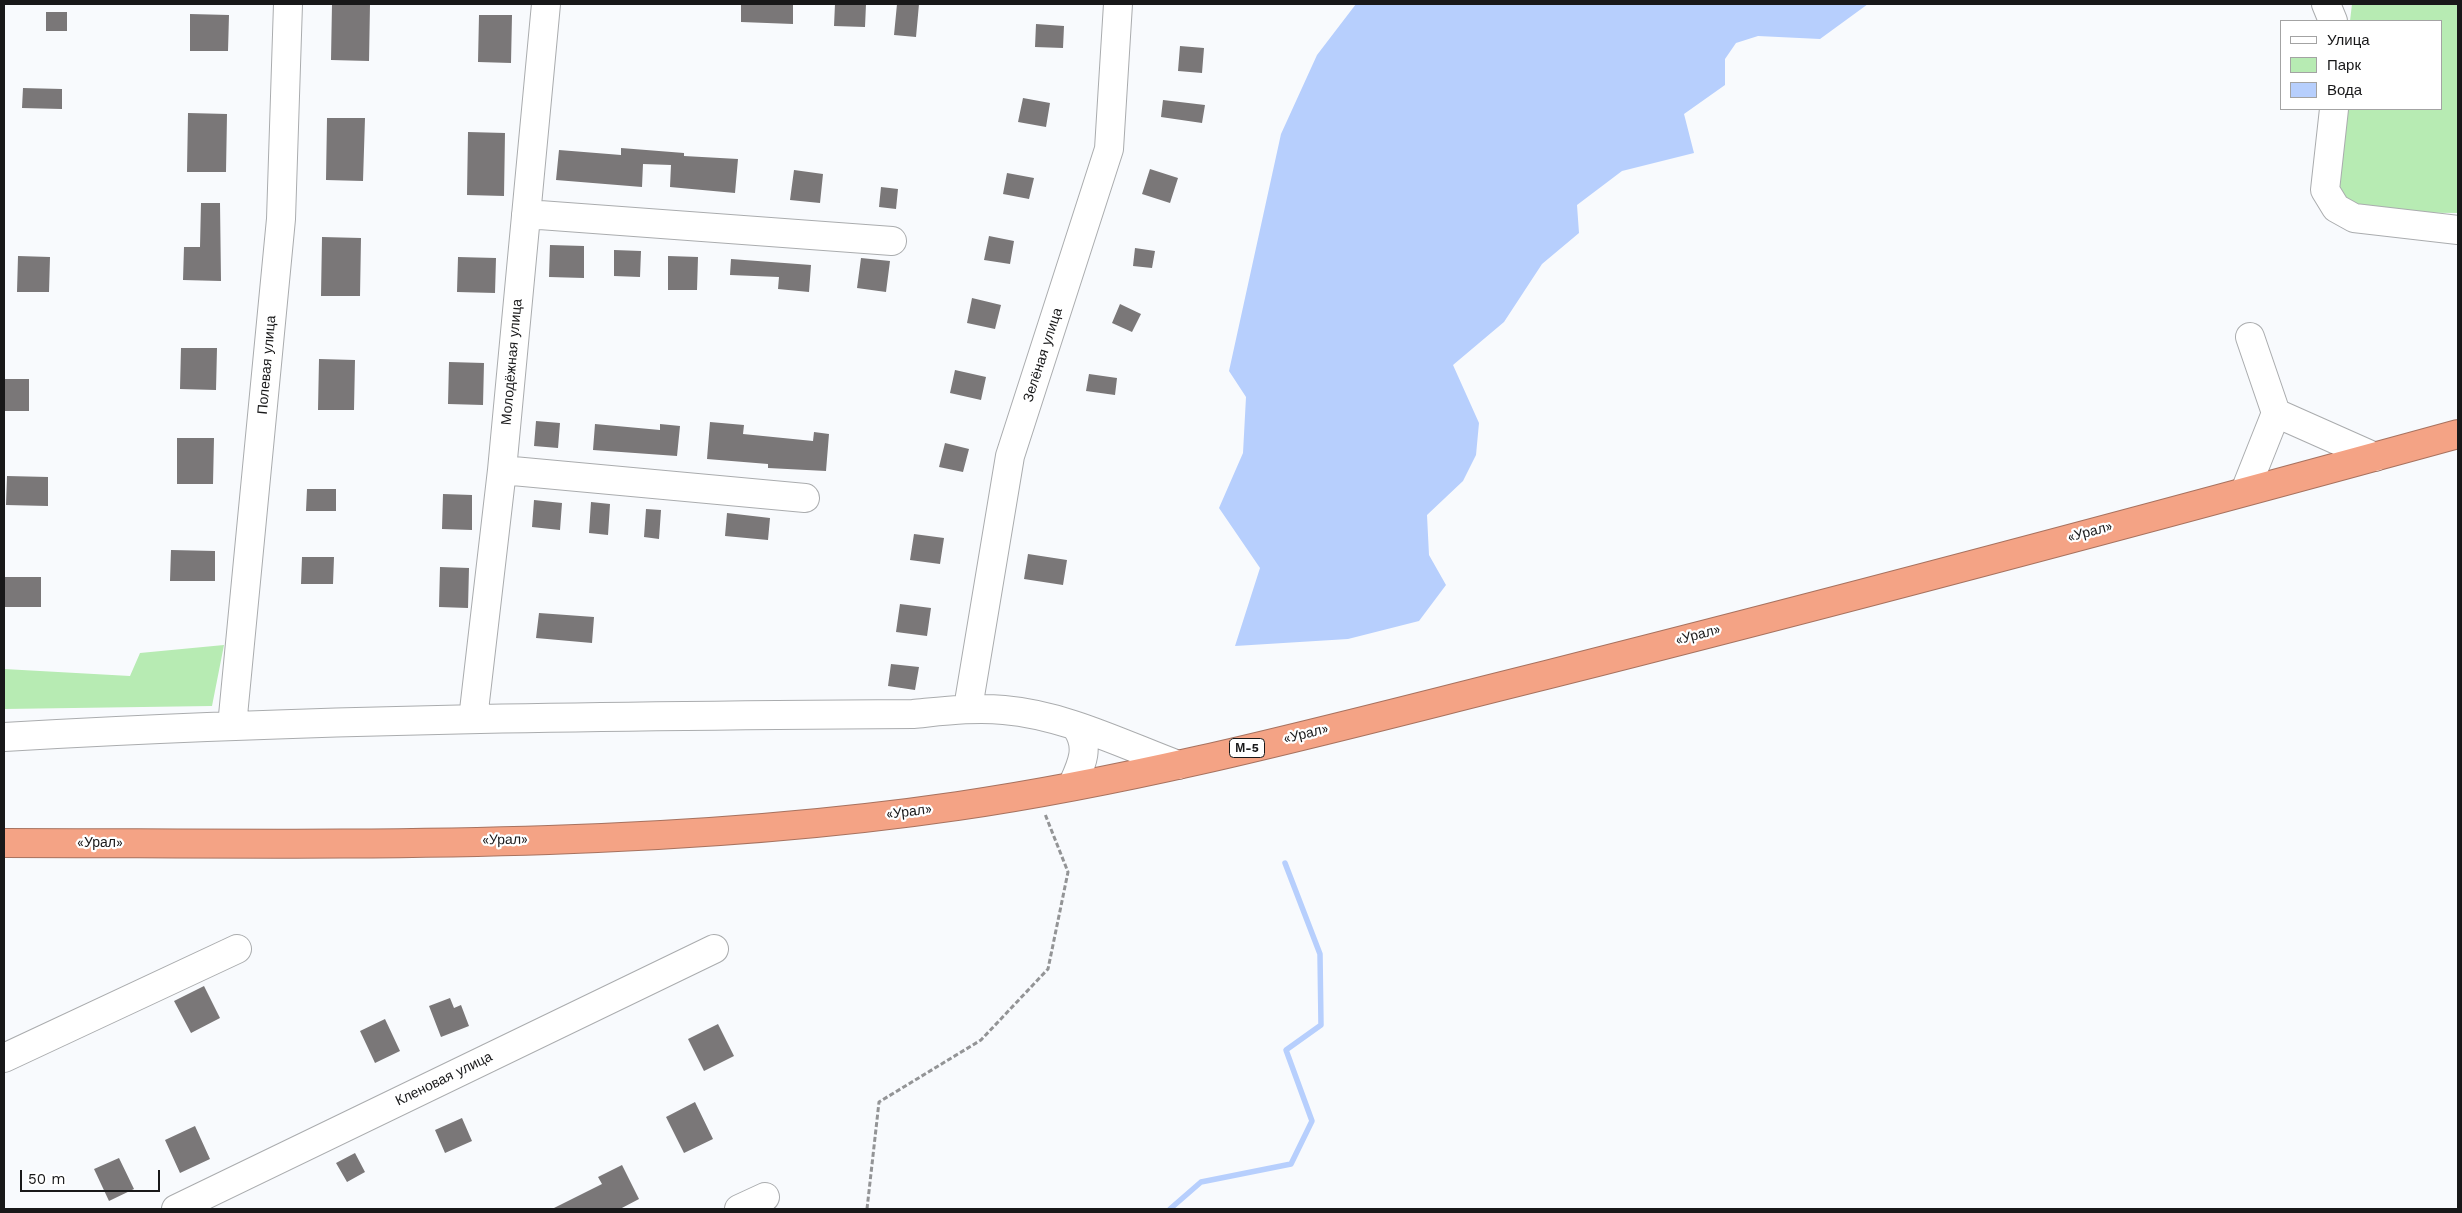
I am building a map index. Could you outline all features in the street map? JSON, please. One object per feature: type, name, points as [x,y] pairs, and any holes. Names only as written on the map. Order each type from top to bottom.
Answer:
[{"type":"highway","name":"«Урал»","points":[[4,843],[439,841],[738,830],[853,819],[958,806],[1036,793],[1178,765],[1620,656],[2245,492],[2458,434]]},
{"type":"street","name":"Полевая улица","points":[[232,726],[281,219],[288,4]]},
{"type":"street","name":"Молодёжная улица","points":[[473,719],[502,470],[546,4]]},
{"type":"street","name":"Зелёная улица","points":[[968,708],[1010,456],[1109,149],[1118,4]]},
{"type":"street","points":[[2326,4],[2333,20]]},
{"type":"street","points":[[2334,110],[2325,190],[2336,208],[2354,218],[2458,230]]},
{"type":"street","points":[[526,214],[892,241]]},
{"type":"street","points":[[2245,492],[2276,413],[2250,337]]},
{"type":"street","points":[[2276,413],[2374,457]]},
{"type":"street","points":[[502,470],[805,498]]},
{"type":"street","points":[[4,738],[149,728],[473,719],[913,714],[968,708],[1006,710],[1037,716],[1076,727],[1178,765]]},
{"type":"street","points":[[1072,786],[1082,762],[1085,747],[1082,734],[1076,727]]},
{"type":"street","points":[[4,1058],[237,949]]},
{"type":"street","name":"Кленовая улица","points":[[176,1209],[714,949]]},
{"type":"street","points":[[739,1209],[765,1197]]},
{"type":"path","points":[[867,1209],[878,1102],[981,1040],[1048,969],[1068,872],[1036,793]]},
{"type":"green space","points":[[2352,4],[2458,4],[2458,213],[2366,212],[2346,204],[2336,185],[2343,110],[2442,110],[2442,20],[2350,20]]},
{"type":"green space","points":[[224,645],[212,706],[4,709],[4,669],[130,676],[140,653]]},
{"type":"water","points":[[1356,4],[1868,4],[1820,39],[1758,36],[1736,43],[1725,59],[1725,85],[1684,114],[1694,153],[1622,171],[1577,205],[1579,233],[1542,264],[1504,322],[1453,365],[1479,423],[1476,455],[1463,481],[1427,515],[1429,555],[1446,585],[1419,621],[1348,639],[1235,646],[1260,568],[1219,508],[1243,453],[1246,397],[1229,371],[1281,134],[1317,55]]},
{"type":"building","points":[[332,4],[370,4],[369,61],[331,60]]},
{"type":"building","points":[[741,4],[793,4],[793,24],[741,22]]},
{"type":"building","points":[[835,4],[866,4],[865,27],[834,26]]},
{"type":"building","points":[[897,4],[919,4],[916,37],[894,35]]},
{"type":"building","points":[[46,12],[67,12],[67,31],[46,31]]},
{"type":"building","points":[[190,14],[229,15],[228,51],[190,51]]},
{"type":"building","points":[[479,15],[512,15],[511,63],[478,62]]},
{"type":"building","points":[[1036,24],[1064,26],[1063,48],[1035,47]]},
{"type":"building","points":[[1180,46],[1204,48],[1202,73],[1178,71]]},
{"type":"building","points":[[23,88],[62,89],[62,109],[22,108]]},
{"type":"building","points":[[1023,98],[1050,103],[1046,127],[1018,122]]},
{"type":"building","points":[[1163,100],[1205,105],[1202,123],[1161,117]]},
{"type":"building","points":[[188,113],[227,114],[226,172],[187,172]]},
{"type":"building","points":[[327,118],[365,118],[363,181],[326,180]]},
{"type":"building","points":[[468,132],[505,133],[504,196],[467,195]]},
{"type":"building","points":[[621,148],[684,153],[684,156],[738,159],[735,193],[670,187],[671,165],[643,164],[642,187],[556,180],[559,150],[621,155]]},
{"type":"building","points":[[1150,169],[1178,178],[1170,203],[1142,194]]},
{"type":"building","points":[[794,170],[823,174],[820,203],[790,200]]},
{"type":"building","points":[[1007,173],[1034,178],[1029,199],[1003,194]]},
{"type":"building","points":[[881,187],[898,189],[896,209],[879,207]]},
{"type":"building","points":[[201,203],[220,203],[221,281],[183,280],[184,247],[200,247]]},
{"type":"building","points":[[989,236],[1014,241],[1010,264],[984,260]]},
{"type":"building","points":[[322,237],[361,238],[360,296],[321,296]]},
{"type":"building","points":[[550,245],[584,246],[584,278],[549,277]]},
{"type":"building","points":[[1135,248],[1155,251],[1152,268],[1133,266]]},
{"type":"building","points":[[614,250],[641,251],[640,277],[614,276]]},
{"type":"building","points":[[18,256],[50,257],[49,292],[17,292]]},
{"type":"building","points":[[668,256],[698,257],[697,290],[668,290]]},
{"type":"building","points":[[458,257],[496,258],[495,293],[457,292]]},
{"type":"building","points":[[861,258],[890,261],[886,292],[857,288]]},
{"type":"building","points":[[731,259],[811,265],[809,292],[778,289],[779,277],[730,275]]},
{"type":"building","points":[[972,298],[1001,305],[995,329],[967,323]]},
{"type":"building","points":[[1120,304],[1141,314],[1132,332],[1112,323]]},
{"type":"building","points":[[181,348],[217,348],[216,390],[180,389]]},
{"type":"building","points":[[319,359],[355,360],[354,410],[318,410]]},
{"type":"building","points":[[449,362],[484,363],[483,405],[448,404]]},
{"type":"building","points":[[955,370],[986,377],[981,400],[950,393]]},
{"type":"building","points":[[1089,374],[1117,378],[1115,395],[1086,391]]},
{"type":"building","points":[[4,379],[29,379],[29,411],[4,411]]},
{"type":"building","points":[[536,421],[560,423],[558,448],[534,446]]},
{"type":"building","points":[[710,422],[744,425],[743,434],[813,441],[814,432],[829,434],[826,471],[768,468],[768,464],[707,459]]},
{"type":"building","points":[[595,424],[660,430],[660,424],[680,426],[677,456],[593,450]]},
{"type":"building","points":[[177,438],[214,438],[213,484],[177,484]]},
{"type":"building","points":[[945,443],[969,449],[963,472],[939,467]]},
{"type":"building","points":[[7,476],[48,477],[48,506],[6,505]]},
{"type":"building","points":[[307,489],[336,489],[336,511],[306,511]]},
{"type":"building","points":[[443,494],[472,495],[472,530],[442,529]]},
{"type":"building","points":[[534,500],[562,503],[560,530],[532,527]]},
{"type":"building","points":[[591,502],[610,504],[608,535],[589,533]]},
{"type":"building","points":[[646,509],[661,510],[659,539],[644,537]]},
{"type":"building","points":[[727,513],[770,518],[768,540],[725,536]]},
{"type":"building","points":[[914,534],[944,538],[940,564],[910,560]]},
{"type":"building","points":[[171,550],[215,551],[215,581],[170,581]]},
{"type":"building","points":[[1028,554],[1067,560],[1063,585],[1024,579]]},
{"type":"building","points":[[302,557],[334,557],[333,584],[301,584]]},
{"type":"building","points":[[440,567],[469,568],[468,608],[439,607]]},
{"type":"building","points":[[5,577],[41,577],[41,607],[5,607]]},
{"type":"building","points":[[900,604],[931,608],[927,636],[896,632]]},
{"type":"building","points":[[539,613],[594,617],[592,643],[536,638]]},
{"type":"building","points":[[891,664],[919,667],[915,690],[888,686]]},
{"type":"building","points":[[204,986],[220,1018],[191,1033],[174,1001]]},
{"type":"building","points":[[450,998],[454,1008],[461,1005],[469,1026],[441,1037],[429,1006]]},
{"type":"building","points":[[385,1019],[400,1051],[375,1063],[360,1031]]},
{"type":"building","points":[[718,1024],[734,1056],[704,1071],[688,1039]]},
{"type":"building","points":[[695,1102],[713,1139],[684,1153],[666,1117]]},
{"type":"building","points":[[462,1118],[472,1141],[445,1153],[435,1130]]},
{"type":"building","points":[[195,1126],[210,1159],[180,1173],[165,1140]]},
{"type":"building","points":[[355,1153],[365,1172],[347,1182],[336,1163]]},
{"type":"building","points":[[119,1158],[134,1189],[109,1201],[94,1169]]},
{"type":"building","points":[[622,1165],[639,1199],[620,1209],[552,1209],[602,1184],[598,1177]]},
{"type":"waterway","points":[[1170,1209],[1201,1182],[1291,1164],[1312,1121],[1286,1050],[1321,1025],[1320,954],[1285,863]]}]
